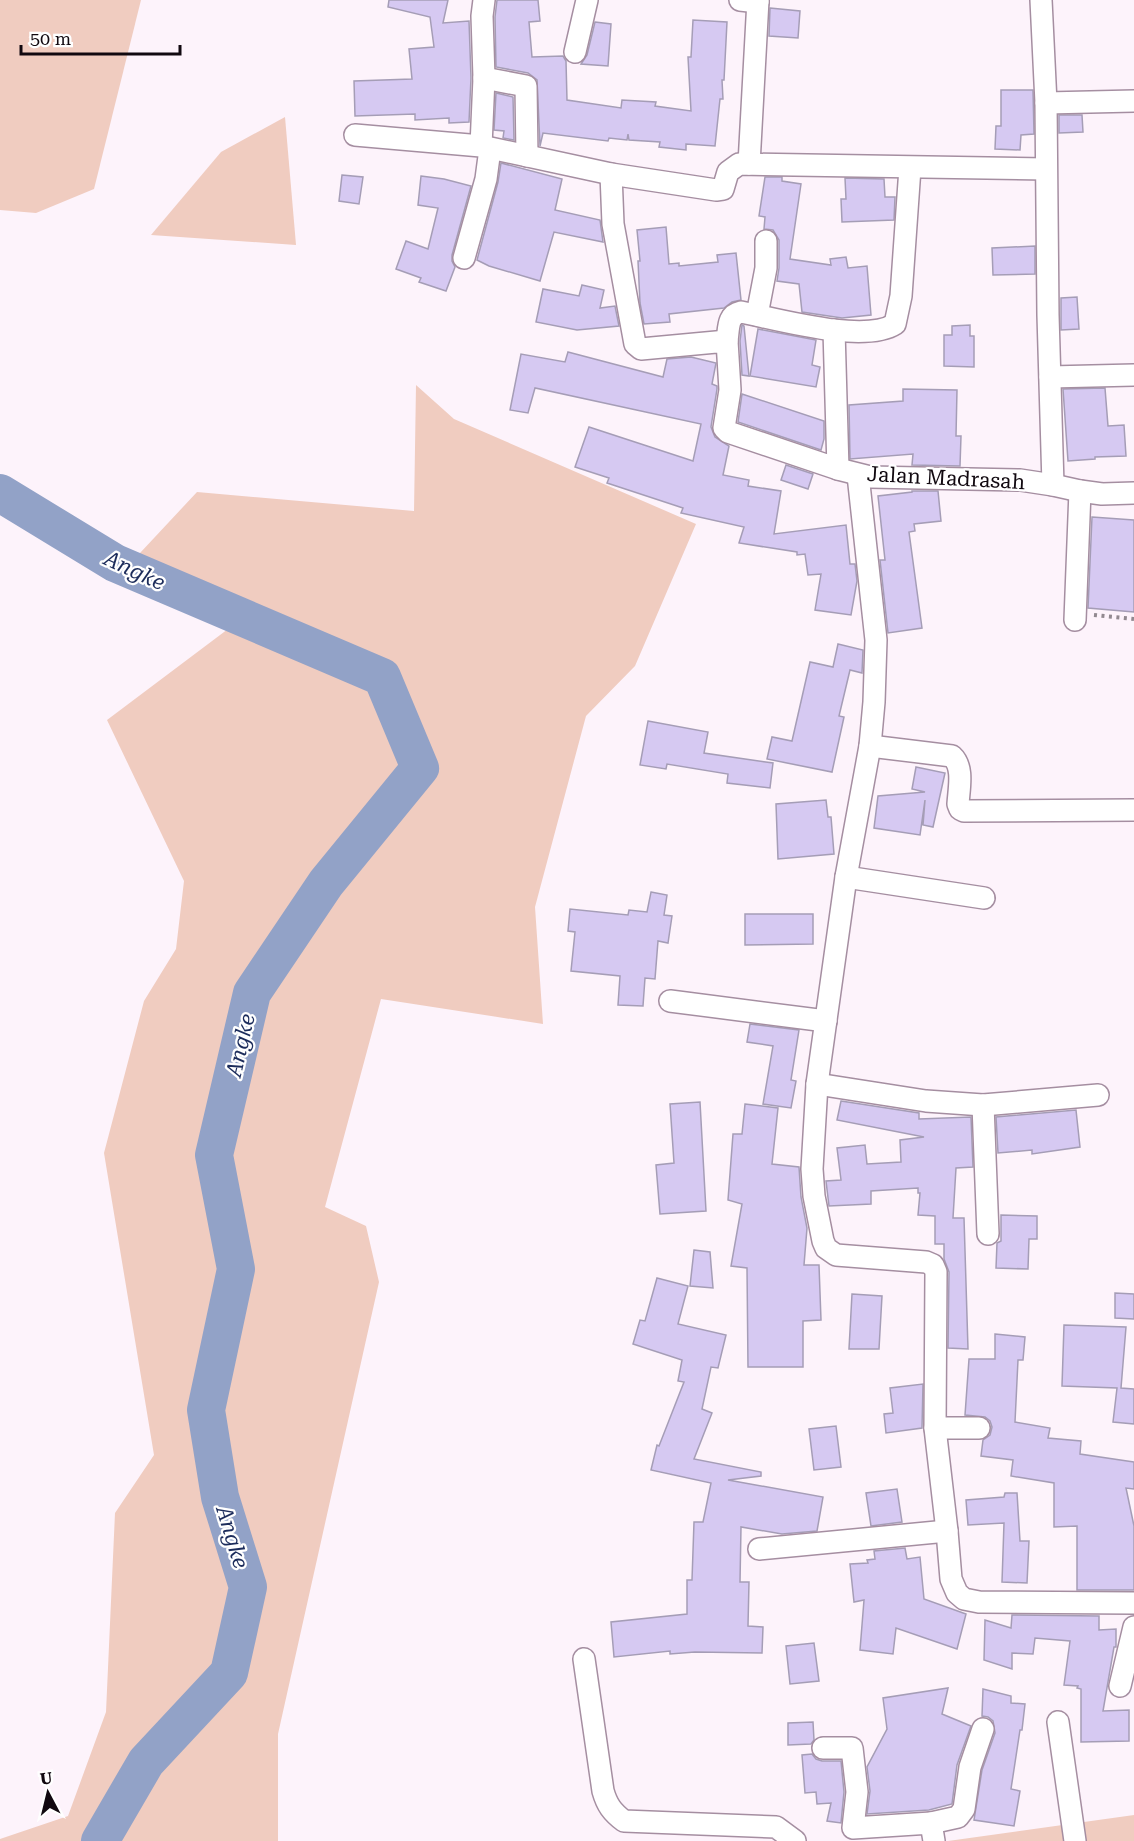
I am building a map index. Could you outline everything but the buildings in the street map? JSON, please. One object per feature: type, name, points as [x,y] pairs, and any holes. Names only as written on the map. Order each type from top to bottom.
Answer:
[{"type":"street","points":[[464,258],[486,179],[482,16],[484,0]]},
{"type":"street","points":[[575,52],[587,0]]},
{"type":"street","points":[[1041,0],[1046,103],[1053,485]]},
{"type":"street","points":[[749,164],[752,1]]},
{"type":"street","points":[[484,78],[525,86],[527,156]]},
{"type":"street","points":[[1046,103],[1134,101]]},
{"type":"street","points":[[355,135],[486,147],[611,174],[720,190],[725,186],[728,172],[739,164],[1046,169]]},
{"type":"street","points":[[611,174],[613,224],[637,348],[642,349],[727,341],[730,319],[741,312],[834,330],[877,331],[895,324],[901,296],[910,168]]},
{"type":"street","points":[[757,315],[766,268],[766,242]]},
{"type":"street","points":[[834,330],[848,472],[876,640],[870,746],[846,877],[817,1084],[812,1169],[814,1196],[826,1248],[836,1255],[926,1262],[933,1265],[936,1272],[934,1428],[951,1579],[957,1593],[964,1599],[979,1602],[1134,1603]]},
{"type":"street","name":"Jalan Madrasah","points":[[727,341],[730,390],[724,428],[728,432],[848,472],[905,479],[1020,480],[1102,494],[1134,493]]},
{"type":"street","points":[[1050,377],[1134,375]]},
{"type":"street","points":[[1075,616],[1080,491]]},
{"type":"street","points":[[870,746],[952,756],[958,761],[958,804],[964,812],[1134,810]]},
{"type":"street","points":[[846,877],[984,898]]},
{"type":"street","points":[[670,1001],[826,1021]]},
{"type":"street","points":[[817,1084],[917,1100],[982,1105],[1098,1095]]},
{"type":"street","points":[[982,1105],[988,1234]]},
{"type":"street","points":[[934,1428],[979,1428]]},
{"type":"street","points":[[759,1549],[947,1530]]},
{"type":"street","points":[[1120,1686],[1134,1628]]},
{"type":"street","points":[[584,1659],[603,1791],[607,1805],[615,1814],[624,1821],[776,1827],[795,1841]]},
{"type":"street","points":[[1058,1722],[1075,1841]]},
{"type":"street","points":[[824,1748],[852,1748],[857,1791],[853,1828],[932,1832],[958,1817],[964,1809],[970,1767],[982,1730]]},
{"type":"path","points":[[1075,616],[1134,619]]},
{"type":"shaded area","points":[[0,0],[141,0],[94,189],[36,213],[0,210]]},
{"type":"shaded area","points":[[285,117],[296,245],[151,235],[221,152]]},
{"type":"shaded area","points":[[416,385],[454,419],[696,524],[635,666],[586,716],[535,907],[543,1024],[381,999],[325,1207],[366,1226],[379,1282],[278,1734],[278,1841],[0,1841],[0,1839],[68,1816],[106,1712],[115,1513],[154,1455],[104,1153],[144,1001],[176,949],[184,881],[107,720],[240,620],[126,568],[197,492],[414,511]]},
{"type":"shaded area","points":[[1134,1815],[1134,1841],[948,1841]]},
{"type":"waterway","name":"Angke","points":[[0,493],[115,563],[382,677],[420,768],[326,883],[252,993],[214,1155],[236,1269],[206,1410],[220,1497],[248,1587],[229,1673],[146,1762],[100,1841]]}]
